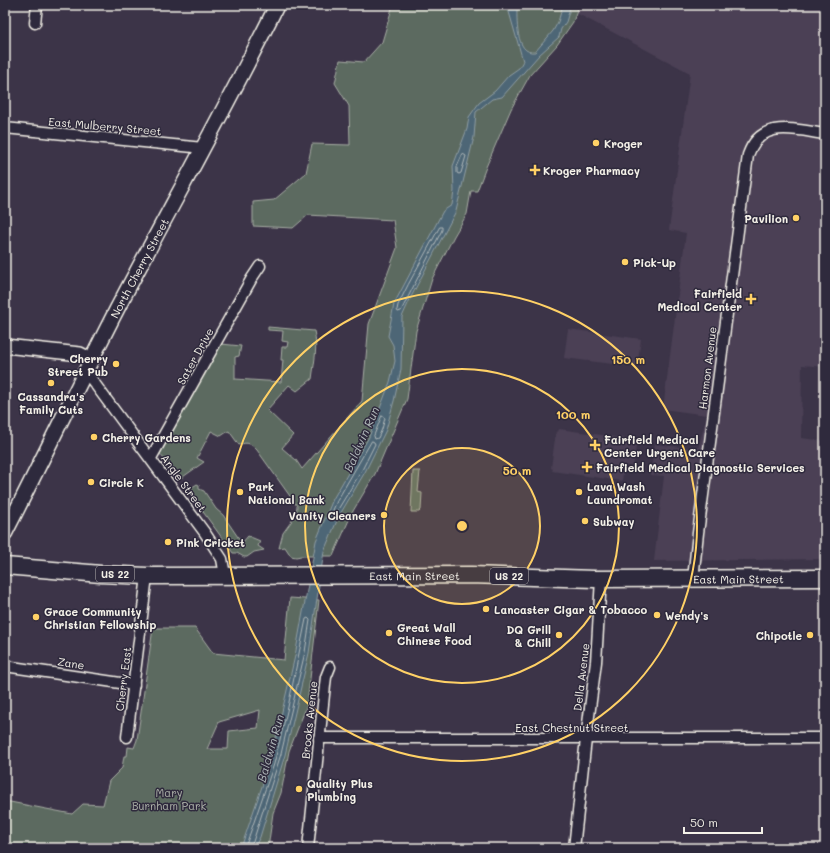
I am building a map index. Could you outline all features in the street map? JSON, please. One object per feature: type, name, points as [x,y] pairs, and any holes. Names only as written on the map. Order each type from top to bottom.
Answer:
[{"type":"main road","name":"North Cherry Street","points":[[5,533],[117,311],[204,148],[277,5]]},
{"type":"main road","name":"East Main Street","points":[[5,566],[147,576],[341,574],[394,576],[471,575],[601,579],[825,578]]},
{"type":"street","points":[[35,23],[37,5]]},
{"type":"street","name":"East Mulberry Street","points":[[5,128],[204,148]]},
{"type":"street","name":"Harmon Avenue","points":[[694,579],[698,533],[748,155],[754,141],[772,130],[785,129],[825,134]]},
{"type":"street","name":"Sater Drive","points":[[151,458],[260,266]]},
{"type":"street","points":[[5,346],[80,354],[89,366]]},
{"type":"street","name":"Angle Street","points":[[89,366],[151,458],[206,533],[222,559],[226,575]]},
{"type":"street","name":"Cherry East","points":[[127,737],[147,576]]},
{"type":"street","name":"Della Avenue","points":[[574,848],[596,662],[601,579]]},
{"type":"street","name":"Zane","points":[[5,666],[134,685]]},
{"type":"street","name":"Brooks Avenue","points":[[308,848],[326,677],[330,667]]},
{"type":"street","name":"East Chestnut Street","points":[[319,738],[825,738]]},
{"type":"shaded area","name":"Fairfield Medical Center","points":[[561,5],[825,5],[825,367],[802,365],[801,438],[825,441],[825,559],[654,561],[664,476],[650,475],[655,444],[698,449],[707,415],[663,409],[686,233],[669,230],[690,73]]},
{"type":"shaded area","points":[[568,329],[641,339],[637,367],[564,358]]},
{"type":"shaded area","name":"Fairfield Medical Center Urgent Care","points":[[559,429],[637,440],[633,467],[624,465],[622,481],[552,471],[553,469],[551,468],[556,431],[558,432]]},
{"type":"green space","points":[[393,5],[579,5],[573,22],[557,45],[530,75],[511,109],[477,191],[471,191],[467,214],[432,279],[416,331],[407,399],[375,474],[353,511],[333,556],[296,557],[291,556],[285,547],[279,548],[283,533],[296,515],[297,506],[253,446],[247,443],[239,445],[229,431],[221,436],[211,431],[197,458],[204,462],[180,479],[160,454],[159,450],[215,350],[221,344],[241,346],[239,356],[235,357],[235,379],[281,382],[283,360],[281,360],[282,347],[287,347],[288,342],[282,341],[283,331],[268,330],[268,327],[314,331],[316,349],[312,379],[297,391],[289,385],[267,410],[293,435],[282,448],[296,460],[302,469],[362,401],[369,324],[397,248],[393,220],[308,215],[293,228],[253,226],[253,202],[274,200],[306,173],[312,144],[350,145],[349,106],[335,83],[340,60],[364,62],[382,42]]},
{"type":"green space","points":[[413,471],[420,471],[418,492],[422,493],[421,510],[419,512],[411,512]]},
{"type":"green space","points":[[197,484],[199,485],[199,489],[204,491],[216,509],[223,515],[242,543],[248,536],[260,541],[258,546],[264,550],[254,552],[247,557],[233,553],[190,494],[191,488]]},
{"type":"green space","name":"Mary Burnham Park","points":[[290,598],[319,600],[307,705],[289,751],[281,793],[273,813],[268,848],[5,848],[5,801],[72,814],[83,804],[103,805],[109,781],[122,768],[124,756],[127,756],[128,747],[134,748],[137,740],[153,628],[195,628],[213,653],[284,660]],"holes":[[[260,710],[258,728],[229,731],[228,749],[207,749],[219,722]]]},
{"type":"water","points":[[507,5],[517,5],[517,26],[521,42],[524,48],[528,51],[535,52],[553,31],[558,22],[563,5],[571,5],[566,22],[561,29],[559,37],[539,55],[502,97],[492,99],[476,112],[474,137],[456,211],[402,317],[401,369],[386,430],[365,472],[339,516],[324,551],[309,653],[285,755],[260,837],[254,848],[241,848],[270,763],[295,656],[316,541],[333,499],[369,437],[390,382],[395,361],[393,345],[388,336],[394,304],[443,211],[452,205],[454,191],[453,166],[467,129],[469,117],[479,103],[495,91],[509,75],[519,68],[523,61]]},
{"type":"place","name":"Kroger","points":[[596,143]]},
{"type":"place","name":"Kroger Pharmacy","points":[[535,170]]},
{"type":"place","name":"Pavilion","points":[[796,218]]},
{"type":"place","name":"Pick-Up","points":[[625,262]]},
{"type":"place","name":"Fairfield Medical Center","points":[[751,299]]},
{"type":"place","name":"Cherry Street Pub","points":[[116,364]]},
{"type":"place","name":"Cassandra's Family Cuts","points":[[51,383]]},
{"type":"place","name":"Cherry Gardens","points":[[94,437]]},
{"type":"place","name":"Fairfield Medical Center Urgent Care","points":[[595,445]]},
{"type":"place","name":"Fairfield Medical Diagnostic Services","points":[[587,467]]},
{"type":"place","name":"Circle K","points":[[91,482]]},
{"type":"place","name":"Park National Bank","points":[[240,492]]},
{"type":"place","name":"Lava Wash Laundromat","points":[[579,492]]},
{"type":"place","name":"Vanity Cleaners","points":[[384,515]]},
{"type":"place","name":"Subway","points":[[585,521]]},
{"type":"place","name":"Pink Cricket","points":[[168,542]]},
{"type":"place","name":"Lancaster Cigar & Tobacco","points":[[486,609]]},
{"type":"place","name":"Wendy's","points":[[657,615]]},
{"type":"place","name":"Grace Community Christian Fellowship","points":[[36,617]]},
{"type":"place","name":"Great Wall Chinese Food","points":[[389,633]]},
{"type":"place","name":"DQ Grill & Chill","points":[[559,635]]},
{"type":"place","name":"Chipotle","points":[[810,635]]},
{"type":"place","name":"Quality Plus Plumbing","points":[[299,789]]},
{"type":"water label","name":"Baldwin Run","points":[[361,439]]},
{"type":"water label","name":"Baldwin Run","points":[[270,748]]}]
